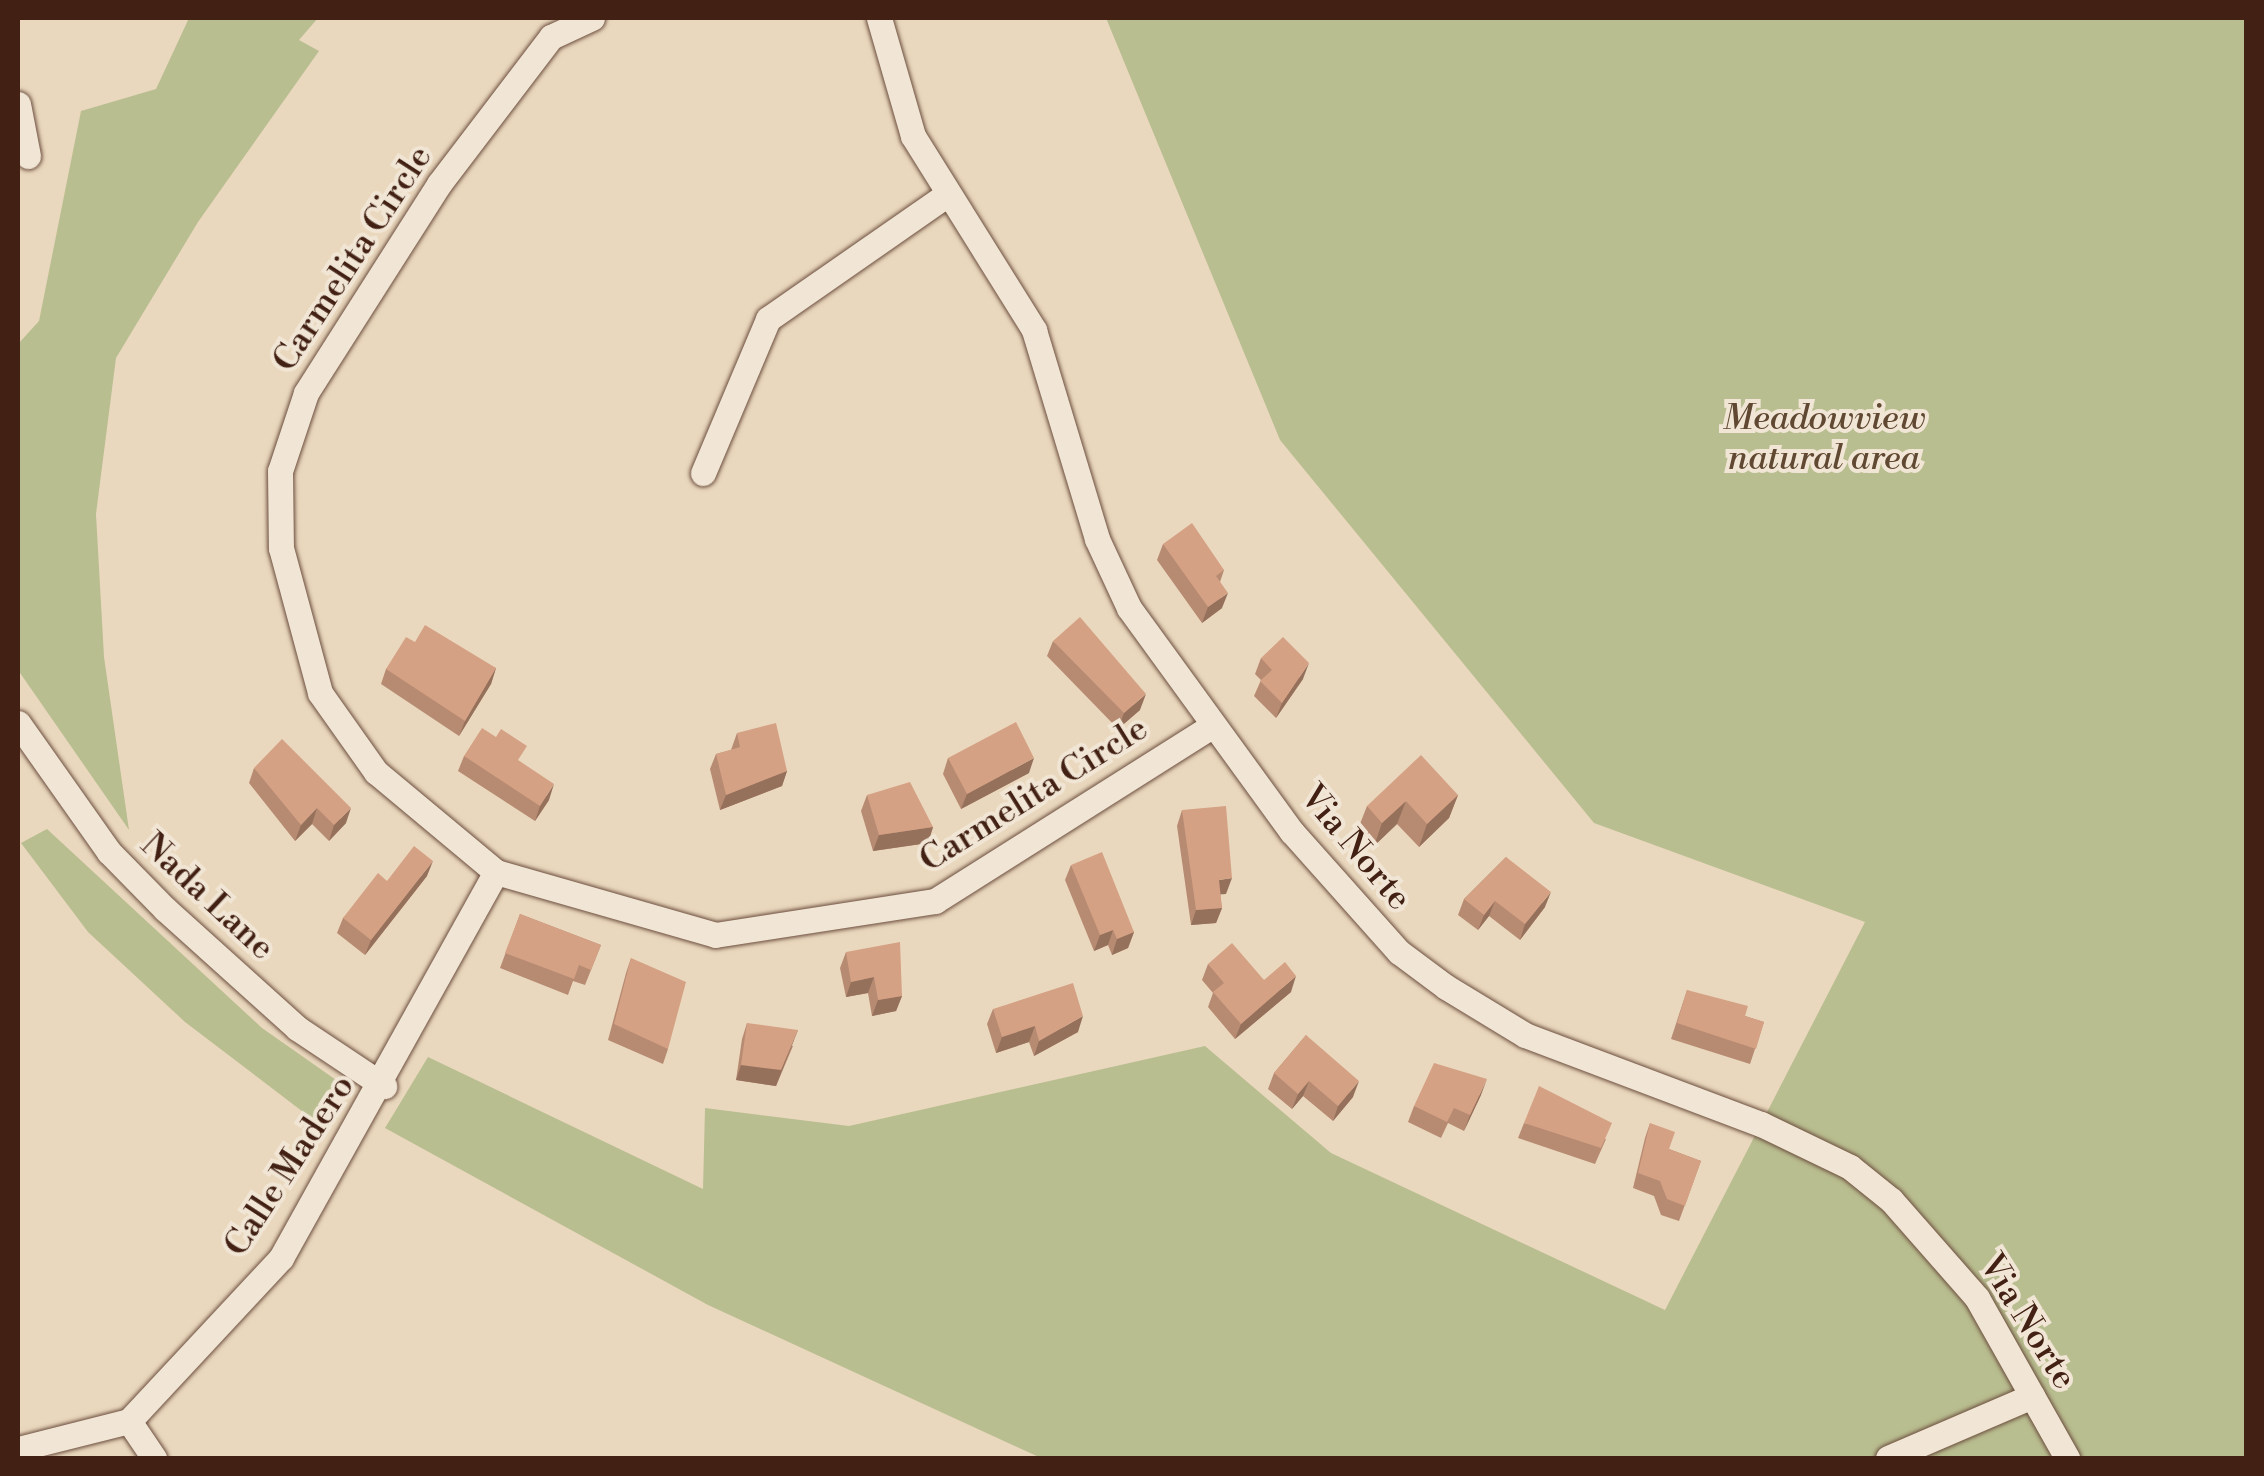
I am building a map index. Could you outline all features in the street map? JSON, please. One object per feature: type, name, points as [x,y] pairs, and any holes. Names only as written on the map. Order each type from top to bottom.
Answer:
[{"type":"street","name":"Carmelita Circle","points":[[592,18],[551,37],[439,184],[306,393],[280,471],[282,548],[320,692],[376,772],[496,872],[716,935],[936,902],[1213,725]]},
{"type":"street","name":"Via Norte","points":[[879,18],[888,72],[945,196],[1034,330],[1097,539],[1129,608],[1213,725],[1346,897],[1446,987],[1525,1035],[1762,1124],[1891,1200],[1977,1298],[2068,1458]]},
{"type":"street","points":[[18,104],[28,156]]},
{"type":"street","points":[[703,473],[768,320],[945,196]]},
{"type":"street","name":"Nada Lane","points":[[18,723],[109,852],[164,909],[297,1028],[384,1086]]},
{"type":"street","name":"Calle Madero","points":[[129,1421],[280,1258],[384,1086],[496,872]]},
{"type":"street","points":[[1888,1458],[2032,1396]]},
{"type":"street","points":[[18,1449],[129,1421],[154,1458]]},
{"type":"green space","points":[[189,18],[318,18],[299,40],[319,51],[198,222],[116,358],[96,514],[104,657],[129,830],[18,670],[18,344],[39,321],[81,111],[156,89]]},
{"type":"green space","name":"Meadowview natural area","points":[[1106,18],[2246,18],[2246,1458],[1041,1458],[708,1305],[385,1128],[428,1057],[703,1189],[705,1108],[849,1126],[1205,1046],[1331,1153],[1665,1310],[1865,922],[1594,823],[1280,440]]},
{"type":"green space","points":[[47,829],[262,1028],[339,1082],[328,1131],[185,1022],[88,932],[21,843]]},
{"type":"building","points":[[1192,523],[1224,570],[1216,576],[1228,593],[1208,607],[1163,544]]},
{"type":"building","points":[[1080,617],[1146,694],[1124,713],[1053,641]]},
{"type":"building","points":[[425,625],[496,668],[465,721],[386,669],[406,637],[415,642]]},
{"type":"building","points":[[1283,637],[1309,663],[1282,703],[1260,681],[1272,670],[1261,658]]},
{"type":"building","points":[[1016,722],[1034,758],[967,794],[948,758]]},
{"type":"building","points":[[776,723],[787,771],[726,795],[716,754],[740,747],[737,733]]},
{"type":"building","points":[[482,728],[496,737],[501,729],[527,746],[518,760],[554,784],[540,806],[464,756]]},
{"type":"building","points":[[282,739],[351,808],[334,825],[317,808],[301,825],[254,768]]},
{"type":"building","points":[[1421,755],[1458,795],[1427,824],[1406,801],[1382,823],[1367,806]]},
{"type":"building","points":[[910,782],[933,827],[879,835],[867,795]]},
{"type":"building","points":[[1226,806],[1232,878],[1219,880],[1222,908],[1196,910],[1182,810]]},
{"type":"building","points":[[414,846],[433,861],[371,940],[343,918],[378,873],[387,881]]},
{"type":"building","points":[[1102,852],[1134,932],[1117,939],[1113,930],[1100,935],[1071,865]]},
{"type":"building","points":[[1506,857],[1551,892],[1525,924],[1495,901],[1484,915],[1464,899]]},
{"type":"building","points":[[520,914],[601,945],[591,970],[579,965],[574,979],[505,953]]},
{"type":"building","points":[[900,942],[902,996],[878,1000],[874,977],[851,982],[846,952]]},
{"type":"building","points":[[1232,943],[1264,980],[1285,962],[1296,976],[1241,1024],[1213,992],[1224,983],[1208,964]]},
{"type":"building","points":[[631,958],[686,982],[668,1049],[614,1024]]},
{"type":"building","points":[[1073,983],[1083,1016],[1039,1041],[1035,1026],[1002,1037],[993,1009]]},
{"type":"building","points":[[1687,990],[1748,1006],[1745,1016],[1764,1022],[1756,1049],[1677,1023]]},
{"type":"building","points":[[747,1023],[798,1030],[781,1070],[741,1065]]},
{"type":"building","points":[[1306,1035],[1359,1081],[1338,1106],[1309,1081],[1298,1094],[1274,1073]]},
{"type":"building","points":[[1434,1063],[1487,1079],[1470,1115],[1454,1108],[1447,1122],[1414,1106]]},
{"type":"building","points":[[1539,1086],[1612,1123],[1601,1148],[1524,1123]]},
{"type":"building","points":[[1650,1123],[1675,1132],[1669,1149],[1701,1161],[1685,1206],[1667,1199],[1660,1181],[1638,1173]]}]
